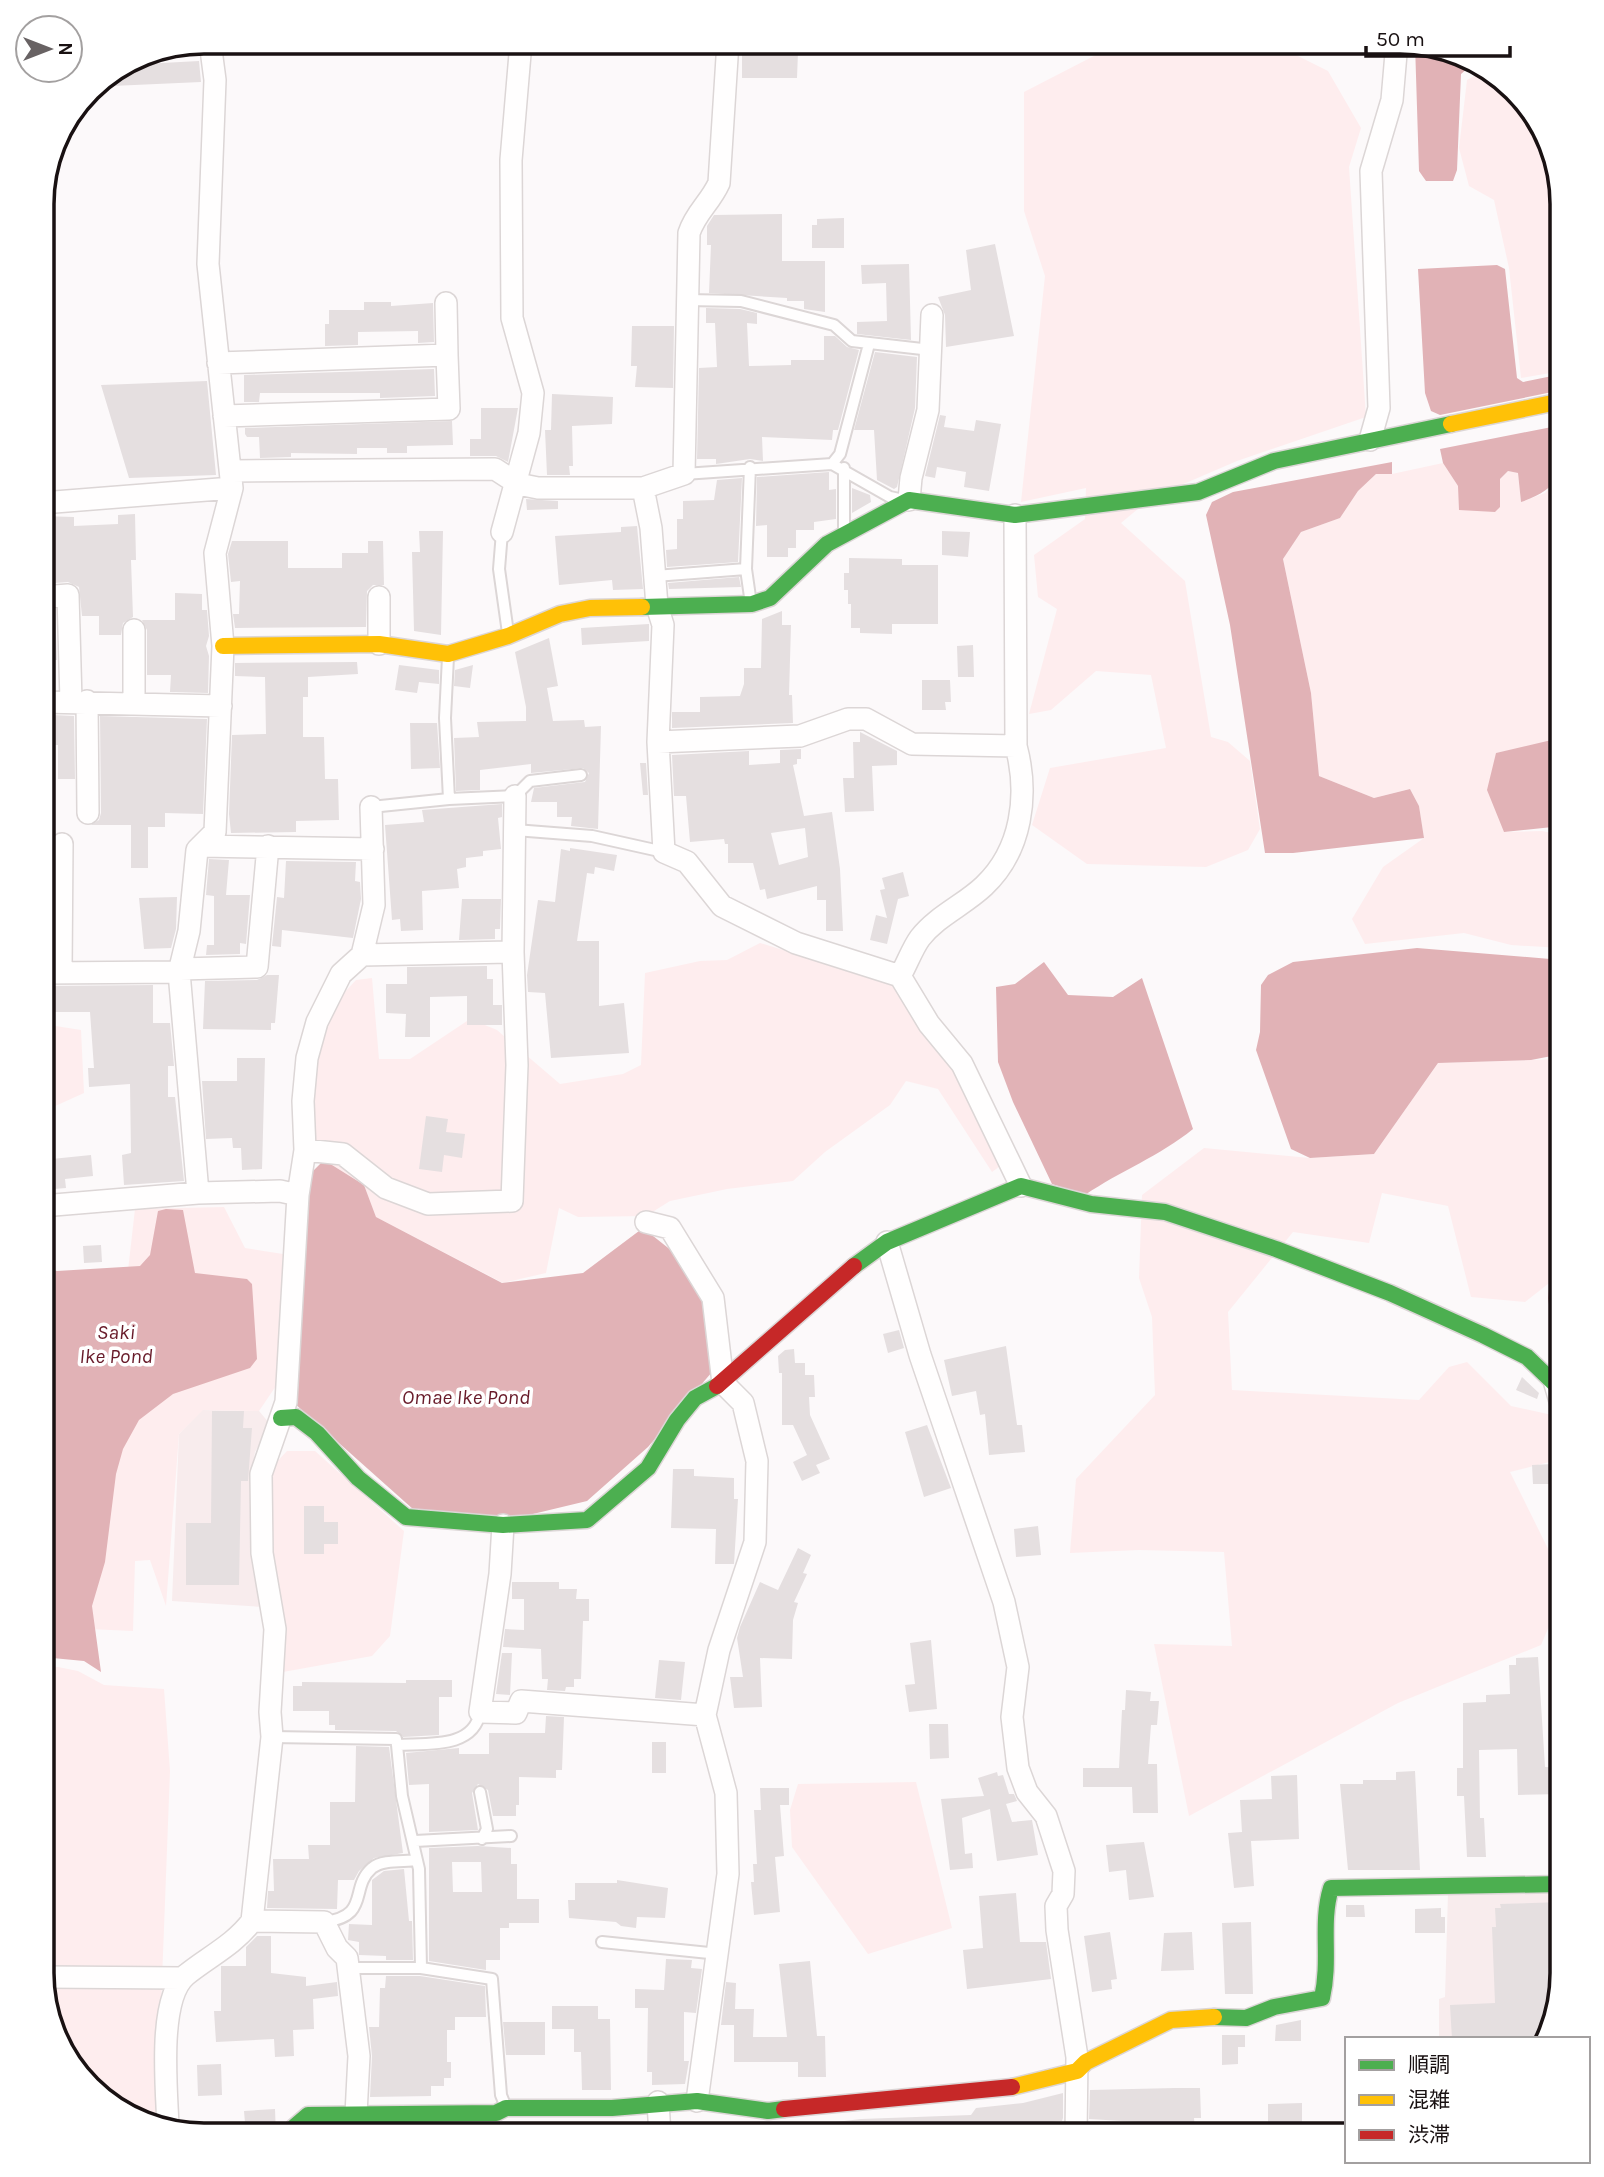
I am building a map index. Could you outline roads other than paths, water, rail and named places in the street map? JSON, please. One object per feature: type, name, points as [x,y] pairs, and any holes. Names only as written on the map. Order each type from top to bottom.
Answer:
[{"type":"street","points":[[198,1193],[180,971],[189,931],[197,850],[215,832],[223,646],[215,553],[232,480],[208,264],[215,80],[212,54]]},
{"type":"street","points":[[502,532],[518,484],[529,433],[533,393],[512,318],[511,160],[520,54]]},
{"type":"street","points":[[55,501],[232,480],[495,469],[518,484],[538,488],[643,488],[684,474],[689,233],[695,215],[711,201],[719,183],[727,54]]},
{"type":"street","points":[[1370,440],[1379,408],[1371,171],[1392,100],[1396,55]]},
{"type":"street","points":[[225,416],[449,409],[446,303]]},
{"type":"street","points":[[909,500],[911,478],[928,410],[932,315]]},
{"type":"street","points":[[218,363],[447,355]]},
{"type":"street","points":[[223,646],[379,644],[448,654],[508,636],[560,614],[590,608],[752,604],[770,598],[827,544],[909,500],[1015,515],[1198,492],[1273,461],[1550,403]]},
{"type":"street","points":[[643,488],[651,528],[657,606],[663,625],[658,742],[664,852],[687,862],[722,906],[796,943],[900,976],[929,1024],[962,1064],[1021,1186]]},
{"type":"street","points":[[900,976],[921,937],[985,886],[1018,830],[1024,802],[1022,766],[1016,746],[1015,515]]},
{"type":"street","points":[[55,596],[68,595],[88,813]]},
{"type":"street","points":[[379,597],[379,644]]},
{"type":"street","points":[[134,630],[134,703]]},
{"type":"street","points":[[55,702],[221,706]]},
{"type":"street","points":[[658,742],[800,736],[848,719],[866,719],[912,744],[1016,746]]},
{"type":"street","points":[[305,1150],[343,1154],[386,1188],[428,1205],[512,1201],[517,1065],[513,952],[515,796]]},
{"type":"street","points":[[168,2118],[167,2017],[182,1978],[242,1935],[252,1921],[272,1737],[270,1712],[275,1629],[259,1520],[261,1474],[281,1418],[290,1367],[298,1195],[305,1150],[303,1101],[307,1058],[317,1022],[341,974],[362,955],[374,905],[371,807]]},
{"type":"street","points":[[55,930],[62,844]]},
{"type":"street","points":[[201,846],[373,849]]},
{"type":"street","points":[[55,972],[180,971],[257,967],[268,846]]},
{"type":"street","points":[[362,955],[513,952]]},
{"type":"street","points":[[281,1418],[296,1417],[317,1433],[358,1478],[407,1517],[503,1525],[587,1520],[648,1468],[677,1420],[695,1398],[723,1383],[836,1279],[887,1242],[1021,1186],[1091,1204],[1165,1212],[1276,1249],[1390,1293],[1483,1335],[1527,1357],[1550,1377]]},
{"type":"street","points":[[54,1205],[198,1193],[280,1191],[298,1195]]},
{"type":"street","points":[[646,1222],[670,1228],[713,1298],[723,1383],[743,1403],[753,1433],[757,1461],[755,1542],[719,1650],[705,1716],[726,1793],[728,1874],[697,2102]]},
{"type":"street","points":[[887,1242],[920,1355],[1004,1602],[1017,1667],[1012,1717],[1018,1769],[1027,1793],[1046,1816],[1064,1871],[1063,1894],[1056,1906],[1057,1930],[1077,2071],[1076,2123]]},
{"type":"street","points":[[503,1525],[500,1574],[480,1712],[516,1713],[521,1702],[705,1716]]},
{"type":"street","points":[[298,2123],[307,2115],[356,2114],[389,2120],[496,2113],[506,2108],[612,2108],[658,2102],[697,2102],[768,2111],[1021,2086],[1077,2071],[1086,2062],[1171,2020],[1183,2017],[1246,2018],[1273,2007],[1322,1998],[1328,1972],[1325,1907],[1331,1888],[1437,1886],[1484,1889],[1550,1885]]},
{"type":"street","points":[[252,1921],[324,1922],[337,1948],[347,1958],[359,2056],[356,2114]]},
{"type":"street","points":[[54,1977],[182,1978]]},
{"type":"street","points":[[658,2102],[659,2123]]},
{"type":"lane","points":[[687,300],[741,301],[834,325],[852,341],[931,350]]},
{"type":"lane","points":[[832,464],[840,454],[869,344]]},
{"type":"lane","points":[[684,474],[750,467],[832,464],[844,468],[890,497],[909,500]]},
{"type":"lane","points":[[750,467],[746,569],[752,604]]},
{"type":"lane","points":[[844,468],[844,536]]},
{"type":"lane","points":[[502,532],[499,569],[508,636]]},
{"type":"lane","points":[[655,576],[746,569]]},
{"type":"lane","points":[[448,654],[445,718],[449,799]]},
{"type":"lane","points":[[371,807],[515,796],[530,781],[581,775]]},
{"type":"lane","points":[[515,830],[592,836],[664,852]]},
{"type":"lane","points":[[397,1745],[461,1739],[474,1728],[480,1712]]},
{"type":"lane","points":[[272,1737],[396,1739],[402,1796],[415,1841],[421,1914],[421,1968]]},
{"type":"lane","points":[[480,1793],[487,1829],[482,1839]]},
{"type":"lane","points":[[415,1841],[511,1836]]},
{"type":"lane","points":[[324,1922],[342,1920],[350,1913],[371,1869],[382,1863],[417,1860]]},
{"type":"lane","points":[[601,1942],[719,1954]]},
{"type":"lane","points":[[348,1968],[421,1968],[492,1979],[501,2095],[506,2108]]},
{"type":"water","points":[[1415,56],[1439,59],[1466,70],[1461,74],[1457,170],[1453,181],[1426,181],[1419,171]]},
{"type":"water","points":[[1497,265],[1505,269],[1517,378],[1523,382],[1550,376],[1550,392],[1440,415],[1431,411],[1425,393],[1418,269]]},
{"type":"water","points":[[1550,427],[1550,486],[1521,502],[1518,473],[1508,471],[1500,479],[1500,507],[1495,512],[1459,510],[1458,486],[1443,463],[1440,449]]},
{"type":"water","points":[[1392,462],[1392,474],[1376,474],[1358,491],[1340,518],[1301,532],[1283,559],[1311,693],[1319,776],[1374,798],[1410,789],[1419,806],[1424,838],[1293,853],[1265,853],[1230,625],[1206,515],[1212,502],[1233,492]]},
{"type":"water","points":[[1550,740],[1550,827],[1504,832],[1487,790],[1496,753]]},
{"type":"water","points":[[1417,948],[1550,959],[1550,1056],[1531,1060],[1438,1063],[1374,1154],[1310,1158],[1291,1149],[1256,1050],[1260,1032],[1261,985],[1268,975],[1293,962]]},
{"type":"water","points":[[1044,962],[1068,995],[1113,997],[1142,978],[1193,1129],[1085,1195],[1052,1184],[1013,1102],[998,1062],[996,987],[1015,984]]},
{"type":"water","name":"Omae Ike Pond","points":[[324,1160],[364,1185],[376,1217],[502,1283],[583,1273],[643,1228],[672,1251],[705,1304],[712,1372],[648,1447],[587,1501],[512,1519],[414,1510],[294,1403],[310,1174]]},
{"type":"water","name":"Saki Ike Pond","points":[[183,1210],[195,1273],[247,1279],[252,1284],[257,1359],[250,1368],[173,1394],[139,1420],[123,1449],[116,1474],[105,1562],[92,1606],[101,1672],[84,1661],[54,1658],[54,1270],[140,1266],[150,1255],[158,1211]]}]
